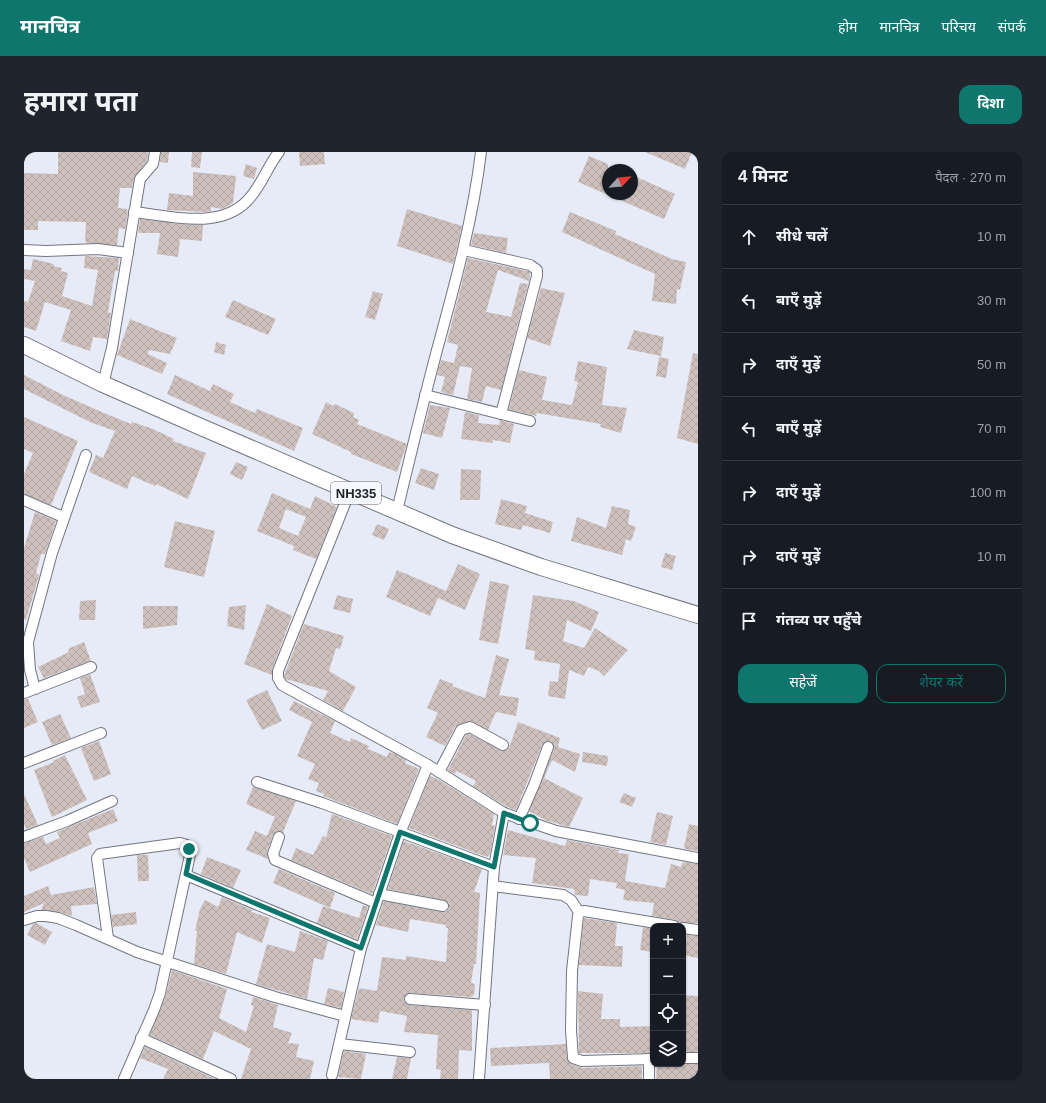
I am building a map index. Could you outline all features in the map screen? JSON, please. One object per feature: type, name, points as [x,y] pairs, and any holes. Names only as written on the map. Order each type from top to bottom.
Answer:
[{"type":"highway","name":"NH335","points":[[24,345],[103,384],[350,491],[494,551],[633,597],[698,615]]},
{"type":"street","points":[[103,384],[112,348],[140,179],[153,164],[156,152]]},
{"type":"street","points":[[134,212],[206,219],[219,217],[235,211],[247,201],[257,189],[279,152]]},
{"type":"street","points":[[397,511],[425,395],[464,250],[476,195],[481,152]]},
{"type":"street","points":[[24,250],[46,251],[93,248],[128,253]]},
{"type":"street","points":[[464,250],[530,265],[537,270],[537,276],[501,414]]},
{"type":"street","points":[[425,395],[530,421]]},
{"type":"street","points":[[35,689],[30,670],[28,642],[40,594],[63,517],[86,455]]},
{"type":"street","points":[[350,491],[278,671],[278,678],[282,685],[428,765],[504,813],[556,831],[698,858]]},
{"type":"street","points":[[24,500],[63,517]]},
{"type":"street","points":[[24,694],[91,668]]},
{"type":"street","points":[[439,772],[461,730],[464,728],[470,727],[503,745]]},
{"type":"street","points":[[24,763],[101,733]]},
{"type":"street","points":[[519,819],[548,747]]},
{"type":"street","points":[[332,1075],[361,948],[400,832],[428,765]]},
{"type":"street","points":[[257,782],[322,803],[494,867]]},
{"type":"street","points":[[24,837],[67,821],[112,801]]},
{"type":"street","points":[[479,1079],[494,867],[504,813]]},
{"type":"street","points":[[279,837],[273,854],[275,860],[377,898],[443,906]]},
{"type":"street","points":[[108,938],[96,863],[100,854],[180,843],[186,845],[190,855],[168,962],[154,1010],[124,1079]]},
{"type":"street","points":[[186,874],[361,948]]},
{"type":"street","points":[[493,886],[563,896],[571,900],[579,912],[572,971],[571,1030],[573,1058],[582,1061],[650,1059]]},
{"type":"street","points":[[579,912],[590,911],[657,923]]},
{"type":"street","points":[[24,920],[46,916],[76,924],[137,952],[274,997],[345,1016]]},
{"type":"street","points":[[686,928],[698,930]]},
{"type":"street","points":[[410,1000],[485,1005]]},
{"type":"street","points":[[141,1038],[230,1079]]},
{"type":"street","points":[[340,1044],[410,1052]]},
{"type":"street","points":[[686,1058],[698,1058]]},
{"type":"street","points":[[649,1079],[650,1067]]},
{"type":"building","points":[[58,152],[148,152],[147,161],[134,178],[132,188],[120,188],[118,208],[127,209],[128,213],[125,229],[119,228],[117,245],[87,243],[85,241],[86,222],[38,221],[38,230],[24,230],[24,173],[58,174]]},
{"type":"building","points":[[161,152],[169,152],[168,163],[160,162]]},
{"type":"building","points":[[192,152],[202,152],[200,168],[191,167]]},
{"type":"building","points":[[299,152],[324,152],[325,164],[300,166]]},
{"type":"building","points":[[645,152],[692,152],[685,169]]},
{"type":"building","points":[[589,156],[608,164],[602,164],[602,192],[578,182]]},
{"type":"building","points":[[246,164],[257,168],[254,179],[243,176]]},
{"type":"building","points":[[193,172],[236,176],[233,203],[222,209],[211,207],[211,211],[208,212],[167,210],[169,193],[193,196]]},
{"type":"building","points":[[638,178],[675,194],[664,219],[620,200],[638,200]]},
{"type":"building","points":[[407,209],[462,226],[453,264],[397,246]]},
{"type":"building","points":[[570,212],[616,231],[615,234],[672,259],[686,262],[680,290],[677,289],[676,304],[652,301],[655,274],[562,232]]},
{"type":"building","points":[[140,219],[177,224],[203,225],[202,241],[180,239],[178,257],[157,254],[160,233],[138,233]]},
{"type":"building","points":[[474,233],[508,238],[506,253],[471,245]]},
{"type":"building","points":[[85,256],[119,258],[118,271],[115,271],[108,312],[111,313],[107,339],[93,337],[90,351],[61,341],[71,310],[45,302],[36,331],[24,327],[24,301],[28,302],[35,281],[24,279],[24,269],[31,270],[33,259],[54,264],[53,266],[62,268],[61,271],[68,273],[62,296],[92,306],[98,270],[84,268]]},
{"type":"building","points":[[468,258],[527,271],[530,273],[529,281],[498,270],[486,312],[511,317],[520,283],[528,284],[501,390],[486,386],[482,402],[467,399],[472,368],[460,366],[453,395],[441,392],[445,377],[437,375],[441,360],[454,363],[458,345],[447,342]]},
{"type":"building","points":[[541,288],[565,293],[550,346],[527,338]]},
{"type":"building","points":[[373,291],[383,294],[375,320],[365,317]]},
{"type":"building","points":[[233,300],[276,319],[268,335],[225,317]]},
{"type":"building","points":[[130,319],[177,338],[170,354],[149,350],[148,354],[167,363],[162,374],[117,355]]},
{"type":"building","points":[[634,330],[664,337],[661,356],[627,349]]},
{"type":"building","points":[[216,342],[226,345],[224,355],[214,352]]},
{"type":"building","points":[[693,353],[698,354],[698,444],[677,438]]},
{"type":"building","points":[[659,357],[669,359],[666,378],[656,376]]},
{"type":"building","points":[[578,361],[607,367],[602,405],[627,408],[621,433],[600,427],[601,424],[537,413],[536,416],[509,409],[519,370],[547,377],[542,400],[572,405],[578,382],[574,381]]},
{"type":"building","points":[[24,375],[63,395],[104,413],[131,424],[132,422],[153,429],[174,439],[173,441],[206,453],[188,499],[156,484],[155,486],[132,476],[127,489],[89,472],[96,455],[103,458],[115,431],[90,422],[24,389]]},
{"type":"building","points":[[175,375],[210,391],[213,384],[234,394],[230,402],[255,413],[257,409],[303,428],[294,451],[167,394]]},
{"type":"building","points":[[326,402],[333,406],[335,404],[354,413],[353,417],[359,420],[357,424],[407,444],[397,472],[351,454],[351,452],[312,434]]},
{"type":"building","points":[[430,405],[450,408],[442,438],[423,433]]},
{"type":"building","points":[[465,412],[479,415],[478,423],[499,425],[500,420],[514,424],[510,443],[493,440],[493,443],[461,439]]},
{"type":"building","points":[[24,417],[78,441],[51,505],[24,494],[24,474],[33,453],[24,449]]},
{"type":"building","points":[[236,462],[248,467],[242,480],[230,474]]},
{"type":"building","points":[[421,468],[439,474],[434,490],[415,483]]},
{"type":"building","points":[[461,469],[481,470],[480,500],[460,500]]},
{"type":"building","points":[[272,493],[310,509],[315,496],[337,507],[316,559],[293,550],[294,546],[257,531]],"holes":[[[286,509],[306,517],[298,536],[279,528]]]},
{"type":"building","points":[[501,499],[527,506],[525,513],[553,522],[550,533],[523,525],[521,530],[495,524]]},
{"type":"building","points":[[612,506],[630,510],[628,524],[636,527],[631,541],[626,539],[622,555],[571,541],[577,517],[606,528]]},
{"type":"building","points":[[35,512],[56,521],[45,554],[41,554],[36,573],[39,575],[26,620],[24,619],[24,548]]},
{"type":"building","points":[[175,521],[215,531],[204,577],[164,567]]},
{"type":"building","points":[[377,524],[389,529],[384,540],[372,535]]},
{"type":"building","points":[[665,553],[676,556],[672,570],[661,567]]},
{"type":"building","points":[[458,564],[480,574],[465,610],[438,598],[430,616],[386,597],[397,570],[446,591]]},
{"type":"building","points":[[490,581],[509,585],[498,644],[479,640]]},
{"type":"building","points":[[337,595],[353,599],[350,613],[333,609]]},
{"type":"building","points":[[533,595],[574,601],[599,612],[591,631],[567,620],[563,641],[584,648],[595,628],[628,650],[604,676],[599,671],[588,667],[584,676],[569,670],[565,699],[548,696],[550,681],[558,682],[560,664],[534,660],[535,651],[525,649]]},
{"type":"building","points":[[96,600],[95,620],[79,620],[80,601]]},
{"type":"building","points":[[267,604],[292,616],[272,669],[272,675],[244,664]]},
{"type":"building","points":[[246,605],[244,630],[227,626],[229,607]]},
{"type":"building","points":[[143,606],[178,606],[177,625],[143,629]]},
{"type":"building","points":[[304,624],[344,636],[340,649],[336,648],[329,671],[356,687],[343,711],[323,700],[328,691],[286,679],[284,676]]},
{"type":"building","points":[[84,642],[91,661],[44,678],[38,667],[69,652],[68,649]]},
{"type":"building","points":[[496,655],[509,659],[499,695],[519,698],[516,716],[496,712],[488,730],[471,721],[459,724],[455,727],[445,746],[426,737],[438,713],[427,708],[440,679],[453,684],[452,686],[485,698]]},
{"type":"building","points":[[90,674],[100,702],[81,708],[77,697],[85,694],[80,678]]},
{"type":"building","points":[[267,690],[282,721],[262,730],[246,700]]},
{"type":"building","points":[[24,699],[28,699],[38,722],[24,728]]},
{"type":"building","points":[[294,701],[335,721],[330,733],[350,742],[351,738],[369,746],[368,749],[387,757],[389,752],[395,754],[406,760],[405,763],[419,769],[397,824],[323,796],[324,794],[316,791],[319,783],[308,779],[315,764],[297,756],[312,722],[289,710]]},
{"type":"building","points":[[60,714],[71,738],[52,745],[42,722]]},
{"type":"building","points":[[518,722],[560,738],[558,747],[580,754],[575,772],[552,760],[544,778],[583,798],[569,827],[545,820],[529,811],[554,749],[551,741],[547,741],[542,745],[516,810],[507,807],[473,786],[476,781],[457,771],[455,774],[448,770],[466,735],[469,734],[504,751],[509,748]]},
{"type":"building","points":[[99,741],[111,774],[94,781],[81,748]]},
{"type":"building","points":[[583,752],[608,756],[607,766],[582,762]]},
{"type":"building","points":[[65,755],[87,800],[52,817],[34,770],[54,762],[53,761]]},
{"type":"building","points":[[430,776],[494,814],[492,825],[495,826],[490,854],[487,857],[409,828]]},
{"type":"building","points":[[253,787],[296,801],[283,832],[277,831],[273,835],[267,852],[268,859],[246,850],[255,831],[267,836],[275,817],[246,804]]},
{"type":"building","points":[[624,793],[636,798],[632,807],[619,802]]},
{"type":"building","points":[[24,794],[38,825],[26,829],[24,823]]},
{"type":"building","points":[[113,809],[118,821],[88,833],[92,844],[30,872],[24,858],[24,843],[43,837],[46,844],[60,838],[57,832]]},
{"type":"building","points":[[657,812],[673,816],[666,845],[650,842]]},
{"type":"building","points":[[332,814],[392,836],[372,894],[291,860],[296,848],[313,855],[323,836],[326,838]]},
{"type":"building","points":[[689,824],[698,826],[698,851],[685,849],[684,847]]},
{"type":"building","points":[[508,830],[565,846],[567,840],[619,850],[618,853],[629,854],[625,881],[665,888],[671,864],[681,867],[683,862],[698,864],[698,923],[679,923],[675,920],[652,916],[654,903],[623,900],[625,890],[616,888],[617,883],[590,879],[588,896],[575,895],[574,889],[532,883],[536,858],[503,855]]},
{"type":"building","points":[[404,841],[482,869],[474,892],[480,893],[476,964],[474,964],[471,983],[475,984],[474,995],[472,997],[407,993],[404,998],[404,1002],[409,1005],[472,1010],[472,1051],[459,1050],[458,1079],[440,1079],[441,1070],[436,1069],[438,1035],[404,1032],[407,1016],[380,1011],[378,1023],[351,1019],[359,988],[377,991],[382,957],[406,960],[406,956],[446,962],[448,928],[446,928],[446,925],[410,919],[408,932],[376,925],[384,901],[442,912],[446,912],[449,908],[449,903],[444,900],[388,889]]},
{"type":"building","points":[[137,855],[148,855],[149,881],[138,881]]},
{"type":"building","points":[[207,857],[241,870],[233,888],[201,874]]},
{"type":"building","points":[[279,869],[335,893],[330,908],[273,883]]},
{"type":"building","points":[[48,886],[51,895],[94,887],[97,904],[71,906],[72,916],[59,912],[41,910],[44,903],[24,912],[24,896]]},
{"type":"building","points":[[222,897],[252,910],[252,912],[270,918],[262,943],[237,932],[226,974],[194,964],[197,931],[195,931],[200,909],[205,900],[218,907]]},
{"type":"building","points":[[363,905],[368,907],[357,939],[317,923],[323,906],[359,918]]},
{"type":"building","points":[[136,912],[137,924],[113,927],[111,915]]},
{"type":"building","points":[[584,918],[617,923],[615,946],[623,946],[622,967],[579,965]]},
{"type":"building","points":[[36,923],[52,932],[45,945],[27,935],[33,924]]},
{"type":"building","points":[[643,927],[650,928],[650,952],[640,950]]},
{"type":"building","points":[[300,931],[328,941],[323,960],[314,958],[307,999],[256,984],[267,944],[295,952]]},
{"type":"building","points":[[687,935],[698,936],[698,958],[686,956]]},
{"type":"building","points":[[172,970],[227,989],[219,1018],[246,1032],[254,1006],[251,1005],[253,997],[278,1005],[273,1027],[292,1033],[288,1043],[299,1044],[296,1057],[314,1061],[310,1079],[241,1079],[251,1049],[214,1031],[203,1059],[150,1035],[166,995]]},
{"type":"building","points":[[328,988],[344,992],[341,1008],[324,1004]]},
{"type":"building","points":[[578,991],[603,994],[601,1019],[620,1019],[620,1027],[650,1026],[650,1053],[579,1053]]},
{"type":"building","points":[[686,995],[698,996],[698,1052],[686,1052]]},
{"type":"building","points":[[566,1044],[567,1059],[571,1064],[582,1068],[642,1066],[642,1079],[550,1079],[549,1063],[491,1066],[490,1048]]},
{"type":"building","points":[[145,1047],[215,1079],[163,1079],[168,1069],[140,1058]]},
{"type":"building","points":[[344,1051],[366,1054],[361,1079],[338,1077]]},
{"type":"building","points":[[397,1057],[411,1058],[407,1079],[392,1079]]},
{"type":"building","points":[[686,1064],[698,1064],[698,1079],[656,1079],[657,1067],[686,1067]]},
{"type":"route","points":[[189,849],[190,855],[186,874],[361,948],[400,832],[494,867],[504,813],[530,823]]}]
